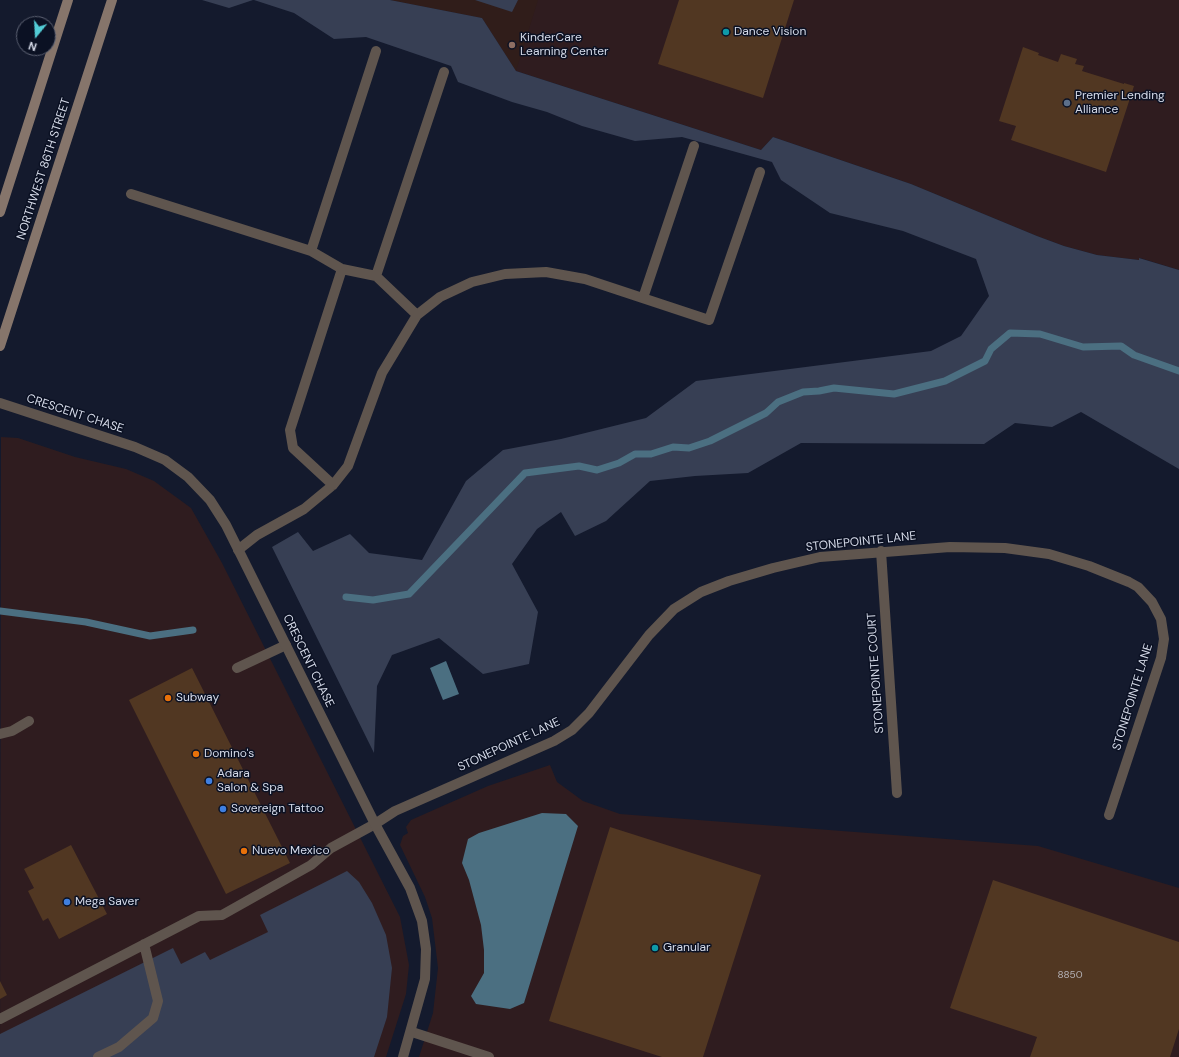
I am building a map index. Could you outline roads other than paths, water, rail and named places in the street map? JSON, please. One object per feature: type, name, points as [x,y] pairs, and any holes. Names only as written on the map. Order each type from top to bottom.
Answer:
[{"type":"main road","points":[[0,212],[68,0]]},
{"type":"main road","name":"NORTHWEST 86TH STREET","points":[[0,346],[112,0]]},
{"type":"street","points":[[311,250],[376,51]]},
{"type":"street","points":[[376,276],[444,72]]},
{"type":"street","points":[[643,298],[694,146]]},
{"type":"street","points":[[238,550],[257,535],[304,509],[333,485],[348,466],[382,373],[417,315],[440,297],[472,282],[505,274],[546,272],[585,279],[709,320],[760,172]]},
{"type":"street","points":[[131,194],[311,250],[342,269],[376,276],[417,315]]},
{"type":"street","points":[[333,485],[293,448],[290,430],[342,269]]},
{"type":"street","name":"CRESCENT CHASE","points":[[0,403],[135,447],[164,460],[188,477],[210,500],[238,550],[375,824],[410,888],[422,921],[426,949],[425,979],[412,1032],[403,1057]]},
{"type":"street","name":"STONEPOINTE LANE","points":[[0,1019],[198,916],[222,915],[311,865],[331,848],[375,824],[395,811],[554,741],[572,730],[589,712],[649,635],[674,609],[700,592],[751,574],[813,558],[881,551],[950,547],[1005,548],[1049,554],[1089,566],[1129,582],[1138,588],[1152,602],[1161,619],[1164,639],[1161,658],[1109,815]]},
{"type":"street","name":"STONEPOINTE COURT","points":[[881,551],[897,793]]},
{"type":"street","points":[[237,668],[286,645]]},
{"type":"street","points":[[0,734],[12,731],[29,722]]},
{"type":"street","points":[[98,1057],[119,1047],[153,1018],[158,1001],[144,944]]},
{"type":"street","points":[[412,1032],[489,1057]]},
{"type":"waterway","points":[[346,597],[373,600],[409,594],[525,473],[579,466],[597,470],[619,463],[635,454],[651,454],[673,447],[689,448],[710,441],[766,413],[778,402],[803,392],[834,388],[894,394],[945,381],[985,361],[991,349],[1010,333],[1040,334],[1083,347],[1121,346],[1134,355],[1179,371]]},
{"type":"waterway","points":[[0,611],[86,622],[150,636],[193,630]]},
{"type":"place","name":"Dance Vision","points":[[726,32]]},
{"type":"place","name":"KinderCare Learning Center","points":[[512,45]]},
{"type":"place","name":"Premier Lending Alliance","points":[[1067,103]]},
{"type":"place","name":"Subway","points":[[168,698]]},
{"type":"place","name":"Domino's","points":[[196,754]]},
{"type":"place","name":"Adara Salon & Spa","points":[[209,781]]},
{"type":"place","name":"Sovereign Tattoo","points":[[223,809]]},
{"type":"place","name":"Nuevo Mexico","points":[[244,851]]},
{"type":"place","name":"Mega Saver","points":[[67,902]]},
{"type":"place","name":"Granular","points":[[655,948]]}]
